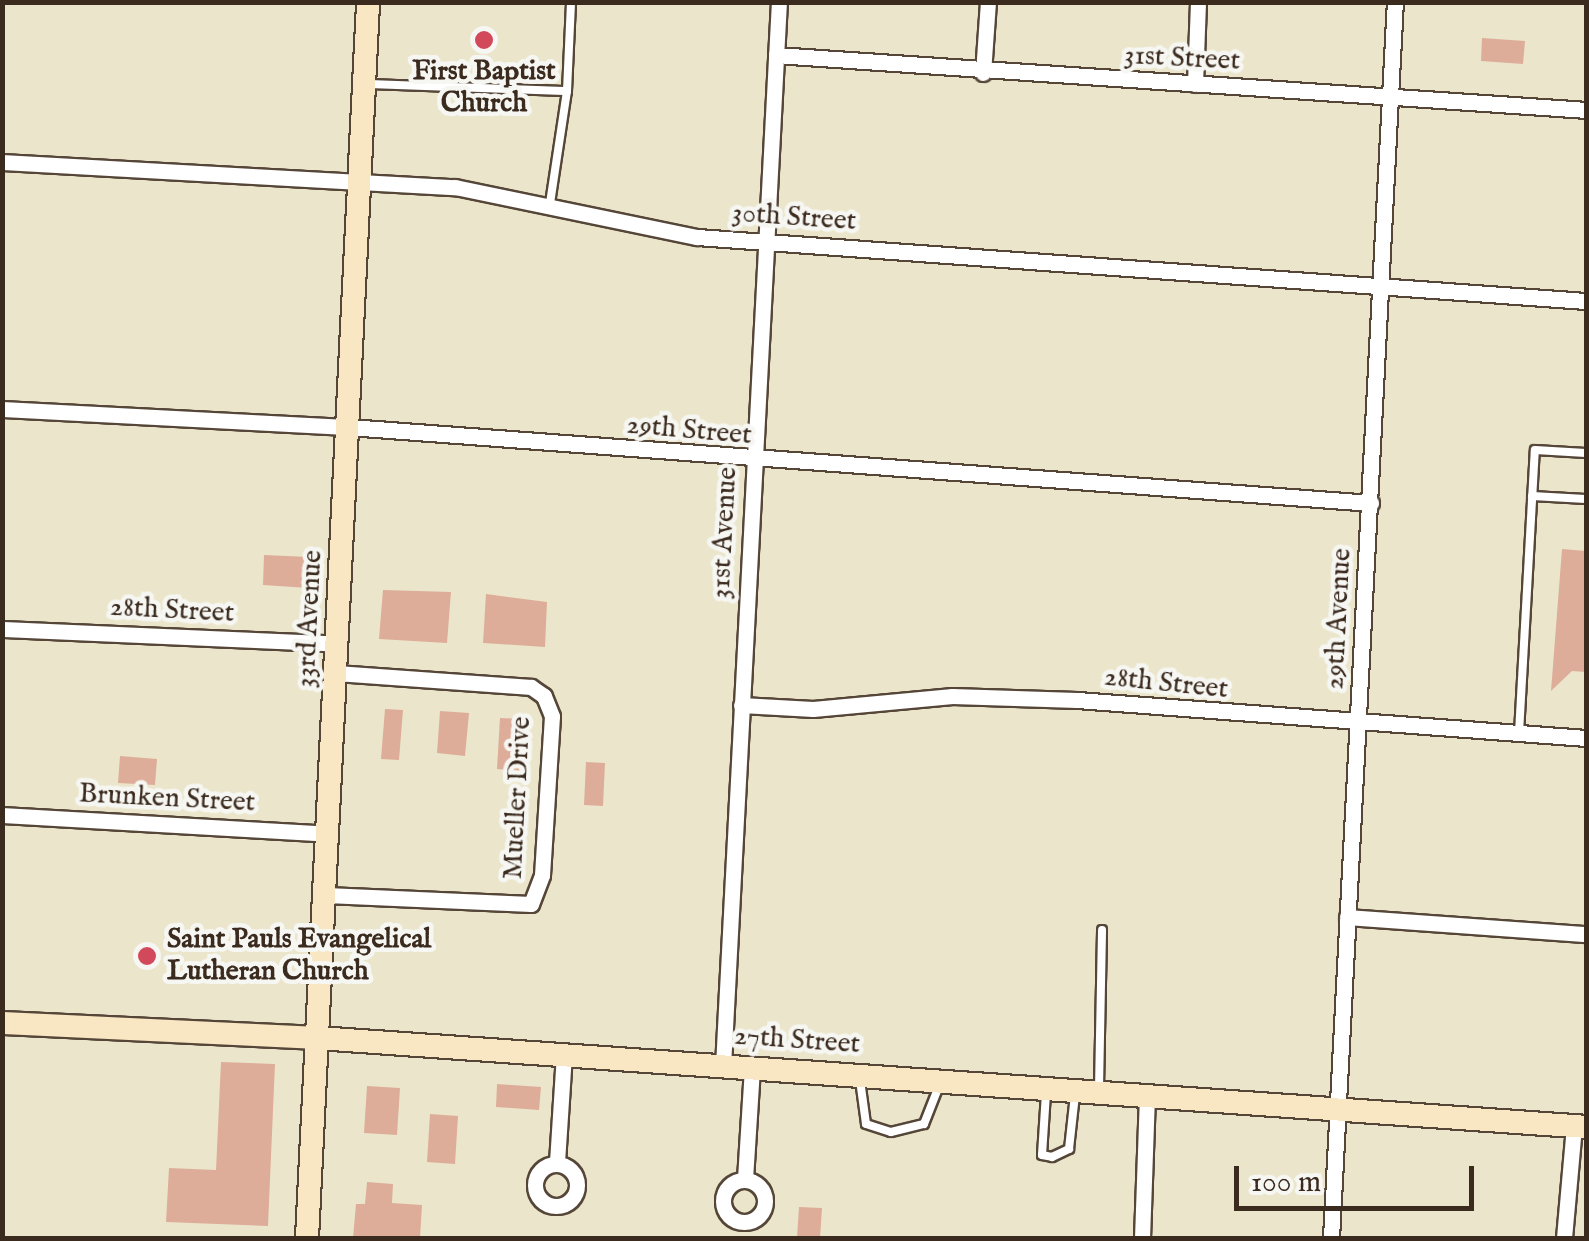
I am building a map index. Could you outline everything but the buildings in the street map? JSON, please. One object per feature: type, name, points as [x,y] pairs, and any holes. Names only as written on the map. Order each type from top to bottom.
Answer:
[{"type":"street","name":"33rd Avenue","points":[[306,1238],[330,834],[368,2]]},
{"type":"street","name":"31st Avenue","points":[[723,1066],[779,2]]},
{"type":"street","points":[[983,73],[988,2]]},
{"type":"street","points":[[1194,84],[1198,2]]},
{"type":"street","name":"29th Avenue","points":[[1331,1238],[1396,2]]},
{"type":"street","name":"31st Street","points":[[776,56],[983,73],[1586,110]]},
{"type":"street","name":"30th Street","points":[[2,162],[455,187],[697,237],[1586,301]]},
{"type":"street","name":"29th Street","points":[[2,409],[349,427],[754,461],[1371,503]]},
{"type":"street","name":"28th Street","points":[[2,629],[338,644]]},
{"type":"street","name":"Mueller Drive","points":[[326,895],[531,904],[542,875],[552,716],[544,696],[531,688],[337,673]]},
{"type":"street","name":"28th Street","points":[[741,704],[814,709],[952,696],[1586,738]]},
{"type":"street","name":"Brunken Street","points":[[2,814],[330,834]]},
{"type":"street","points":[[1348,918],[1586,934]]},
{"type":"street","name":"27th Street","points":[[2,1023],[318,1038],[1580,1126]]},
{"type":"street","points":[[556,1162],[564,1056]]},
{"type":"street","points":[[745,1179],[752,1068]]},
{"type":"street","points":[[1142,1238],[1146,1095]]},
{"type":"street","points":[[1564,1238],[1580,1126]]},
{"type":"lane","points":[[550,204],[566,90],[571,2]]},
{"type":"lane","points":[[363,84],[566,90]]},
{"type":"lane","points":[[1519,733],[1535,450],[1586,453]]},
{"type":"lane","points":[[1532,496],[1586,499]]},
{"type":"lane","points":[[1046,1088],[1042,1155],[1052,1156],[1069,1149],[1087,1091],[1102,930]]},
{"type":"lane","points":[[860,1076],[866,1124],[891,1132],[924,1124],[941,1081]]},
{"type":"place","name":"First Baptist Church","points":[[484,40]]},
{"type":"place","name":"Saint Pauls Evangelical Lutheran Church","points":[[147,956]]}]
